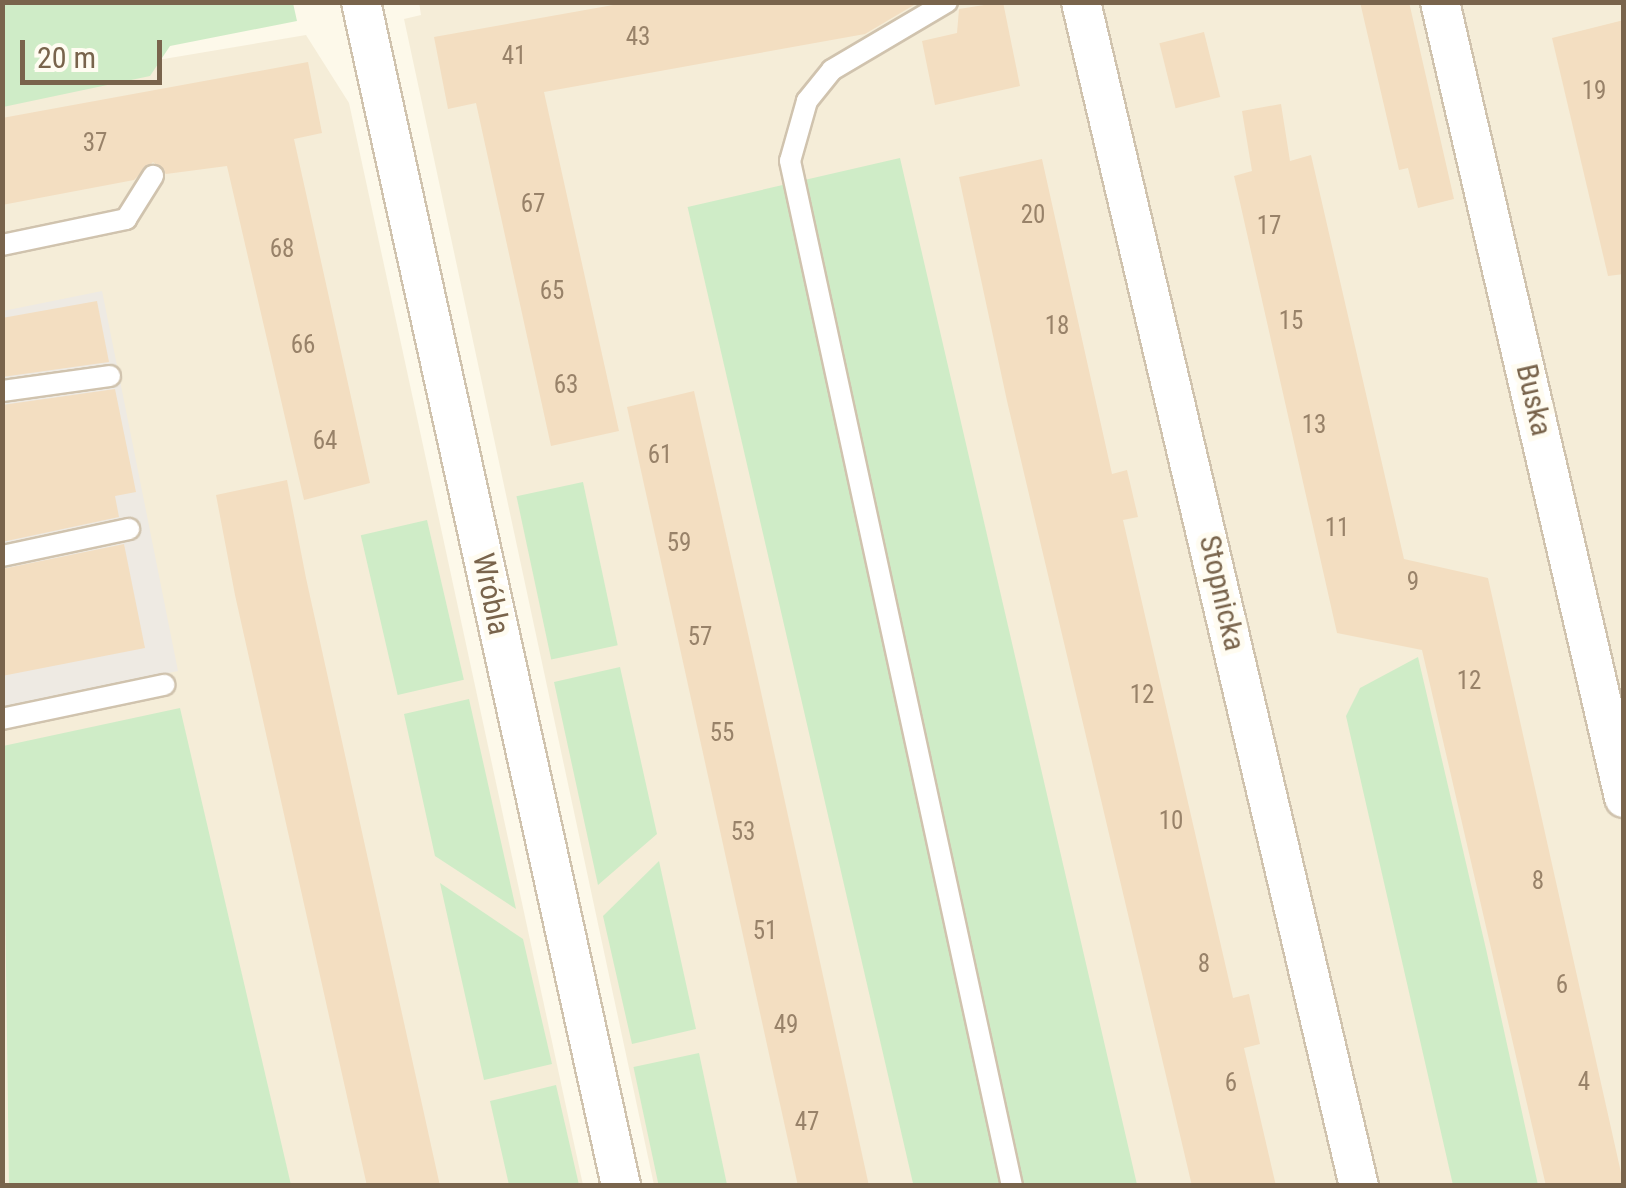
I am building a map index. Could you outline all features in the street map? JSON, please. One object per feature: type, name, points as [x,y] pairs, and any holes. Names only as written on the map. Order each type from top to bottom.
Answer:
[{"type":"street","name":"Wróbla","points":[[362,2],[621,1186]]},
{"type":"street","name":"Stopnicka","points":[[1081,2],[1359,1186]]},
{"type":"street","name":"Buska","points":[[1440,2],[1624,798]]},
{"type":"lane","points":[[947,2],[832,70],[807,102],[790,161],[1012,1186]]},
{"type":"lane","points":[[2,244],[126,220],[153,176]]},
{"type":"lane","points":[[2,391],[110,376]]},
{"type":"lane","points":[[2,556],[129,529]]},
{"type":"lane","points":[[2,719],[164,684]]},
{"type":"shaded area","points":[[419,2],[1623,3],[1623,1185],[654,1185],[404,19],[421,15]]},
{"type":"shaded area","points":[[306,35],[349,103],[583,1185],[3,1186],[3,86]]},
{"type":"shaded area","points":[[102,291],[178,671],[3,707],[3,311]]},
{"type":"green space","points":[[2,3],[293,3],[297,21],[170,46],[150,76],[3,107]]},
{"type":"green space","points":[[900,158],[1137,1186],[914,1186],[688,207]]},
{"type":"green space","points":[[583,482],[618,645],[551,659],[516,496]]},
{"type":"green space","points":[[427,520],[464,680],[398,695],[361,535]]},
{"type":"green space","points":[[1418,657],[1538,1185],[1453,1185],[1346,716],[1360,688]]},
{"type":"green space","points":[[620,667],[657,834],[598,885],[554,682]]},
{"type":"green space","points":[[469,699],[516,909],[435,856],[404,714]]},
{"type":"green space","points":[[180,708],[291,1185],[9,1185],[3,746]]},
{"type":"green space","points":[[659,861],[696,1029],[632,1044],[603,916]]},
{"type":"green space","points":[[440,883],[523,939],[552,1064],[484,1080]]},
{"type":"green space","points":[[699,1053],[727,1185],[659,1186],[633,1067]]},
{"type":"green space","points":[[556,1085],[579,1185],[509,1185],[490,1101]]},
{"type":"building","points":[[630,2],[919,2],[865,34],[544,92],[619,431],[551,446],[476,103],[448,109],[434,37]]},
{"type":"building","points":[[1003,2],[1020,86],[935,105],[922,41],[957,33],[959,9]]},
{"type":"building","points":[[1360,2],[1409,2],[1454,199],[1418,208],[1408,168],[1399,170]]},
{"type":"building","points":[[1624,20],[1624,274],[1608,276],[1552,38]]},
{"type":"building","points":[[1204,32],[1220,97],[1176,108],[1159,43]]},
{"type":"building","points":[[308,62],[322,133],[294,139],[370,483],[304,500],[227,166],[166,174],[153,162],[134,180],[2,205],[2,118]]},
{"type":"building","points":[[1281,104],[1290,161],[1311,155],[1404,559],[1488,578],[1624,1186],[1546,1186],[1422,650],[1337,633],[1234,176],[1252,171],[1242,111]]},
{"type":"building","points":[[1042,159],[1112,474],[1127,470],[1138,517],[1123,520],[1233,998],[1249,994],[1260,1044],[1244,1048],[1276,1186],[1192,1186],[1007,401],[959,177]]},
{"type":"building","points":[[97,301],[109,362],[2,377],[2,318]]},
{"type":"building","points":[[115,389],[136,492],[115,496],[119,517],[2,542],[2,405]]},
{"type":"building","points":[[694,391],[869,1186],[798,1186],[627,407]]},
{"type":"building","points":[[287,480],[440,1186],[367,1186],[235,595],[216,495]]},
{"type":"building","points":[[124,544],[145,648],[2,676],[2,569]]}]
